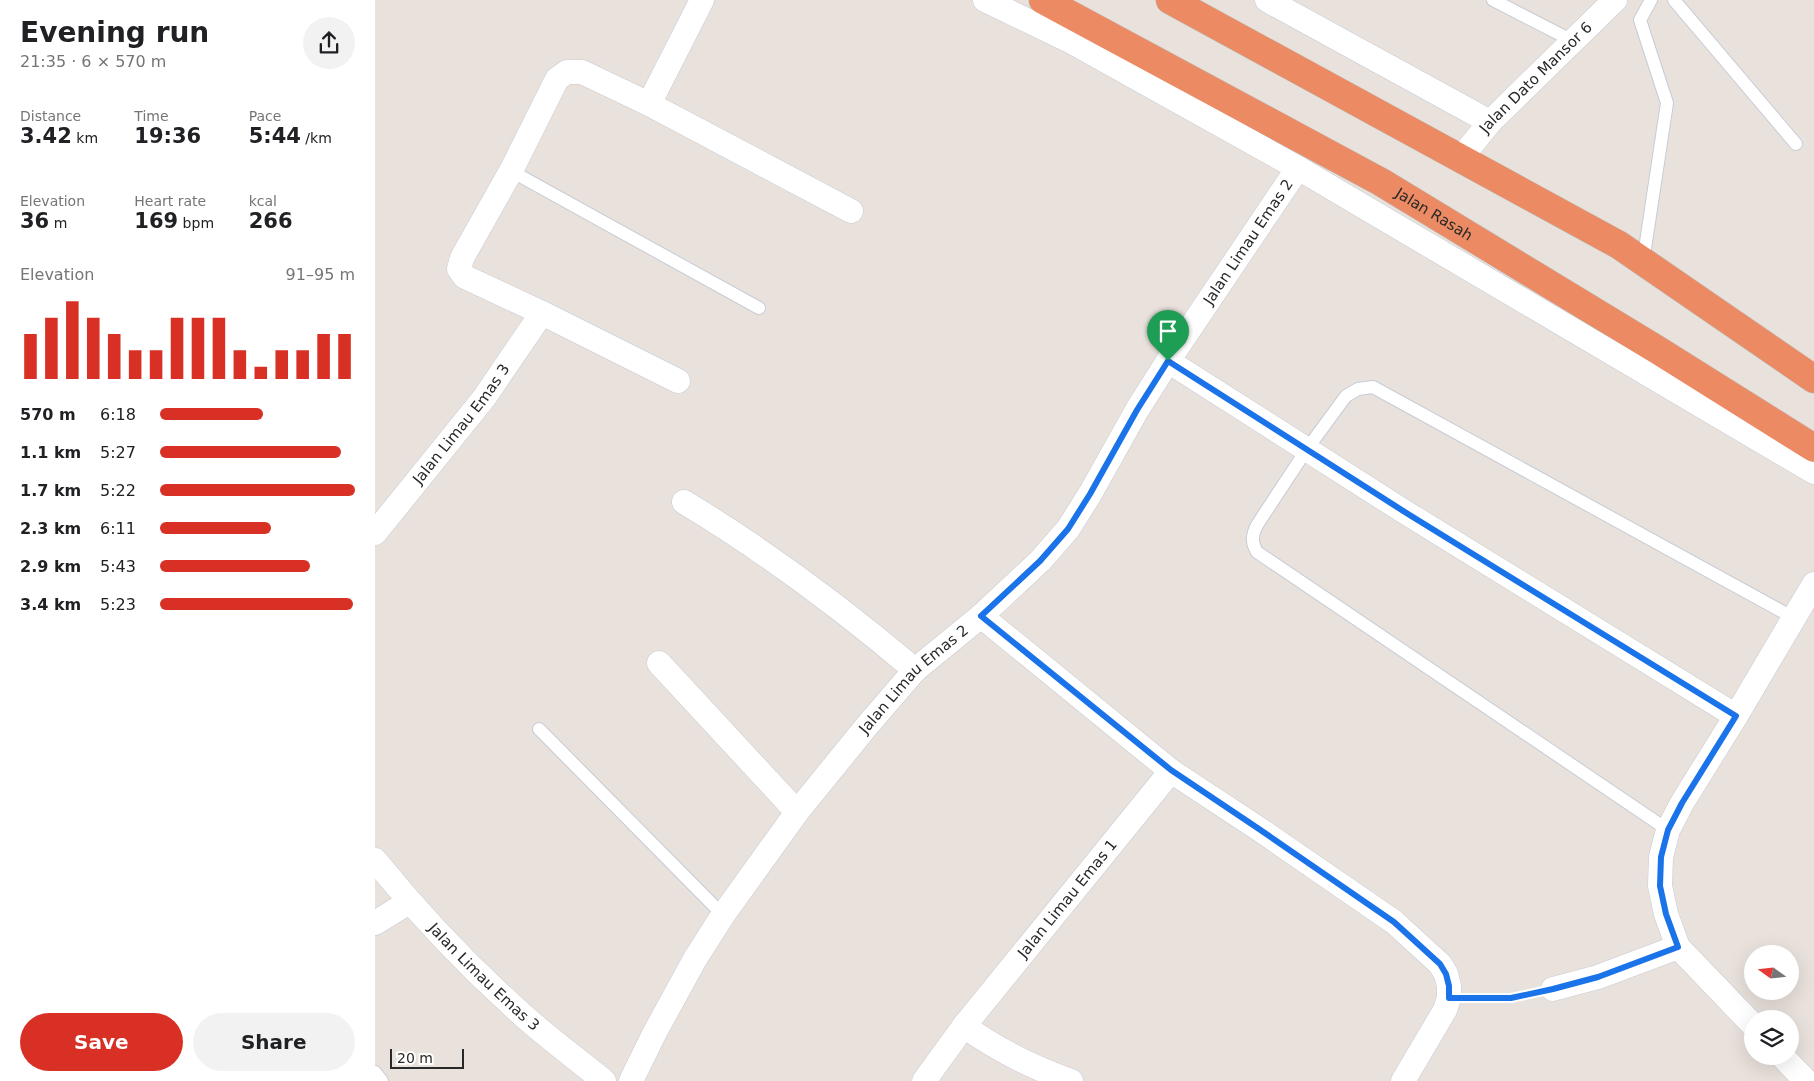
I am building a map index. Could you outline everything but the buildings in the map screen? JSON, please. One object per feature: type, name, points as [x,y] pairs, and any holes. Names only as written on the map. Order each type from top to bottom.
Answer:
[{"type":"highway","name":"Jalan Rasah","points":[[1043,0],[1381,182],[1656,349],[1814,448]]},
{"type":"highway","points":[[1170,0],[1619,245],[1814,379]]},
{"type":"street","points":[[649,104],[702,0]]},
{"type":"street","points":[[985,0],[1072,42],[1298,168],[1814,472]]},
{"type":"street","points":[[1267,0],[1490,122]]},
{"type":"street","name":"Jalan Dato Mansor 6","points":[[1461,158],[1490,122],[1612,1]]},
{"type":"street","points":[[677,381],[543,313],[465,277],[459,269],[462,258],[511,171],[557,79],[567,72],[582,72],[649,104],[851,211]]},
{"type":"street","name":"Jalan Limau Emas 2","points":[[631,1081],[681,984],[723,915],[797,812],[915,670],[981,616],[1040,561],[1068,529],[1137,410],[1168,361],[1298,168]]},
{"type":"street","name":"Jalan Limau Emas 3","points":[[375,533],[484,398],[543,313]]},
{"type":"street","points":[[1168,361],[1408,514],[1736,716]]},
{"type":"street","points":[[684,502],[749,544],[869,631],[915,670]]},
{"type":"street","points":[[1744,1016],[1678,947],[1666,914],[1660,886],[1661,857],[1668,830],[1682,803],[1814,584]]},
{"type":"street","points":[[981,616],[1171,770],[1394,922],[1440,964],[1446,974],[1449,998],[1445,1010],[1403,1081]]},
{"type":"street","points":[[659,663],[797,812]]},
{"type":"street","name":"Jalan Limau Emas 1","points":[[924,1081],[964,1026],[1171,770]]},
{"type":"street","name":"Jalan Limau Emas 3","points":[[375,860],[409,902],[451,946],[526,1018],[604,1081]]},
{"type":"street","points":[[375,923],[409,902]]},
{"type":"street","points":[[1553,989],[1598,977],[1678,947]]},
{"type":"street","points":[[964,1026],[990,1045],[1021,1061],[1071,1081]]},
{"type":"street","points":[[1791,1065],[1806,1081]]},
{"type":"lane","points":[[1493,0],[1573,41]]},
{"type":"lane","points":[[1643,262],[1667,103],[1640,20],[1651,0]]},
{"type":"lane","points":[[1674,0],[1796,144]]},
{"type":"lane","points":[[511,171],[759,308]]},
{"type":"lane","points":[[1668,830],[1257,552],[1253,546],[1253,532],[1307,449],[1346,396],[1358,389],[1373,387],[1794,618]]},
{"type":"lane","points":[[539,729],[723,915]]},
{"type":"lane","points":[[375,1072],[382,1081]]},
{"type":"path","points":[[1449,998],[1511,998],[1553,989]]},
{"type":"route","points":[[1168,361],[1408,514],[1736,716],[1682,803],[1668,830],[1661,857],[1660,886],[1666,914],[1678,947],[1598,977],[1553,989],[1511,998],[1449,998],[1446,974],[1440,964],[1394,922],[1171,770],[981,616],[1040,561],[1068,529],[1137,410],[1168,361]]}]
